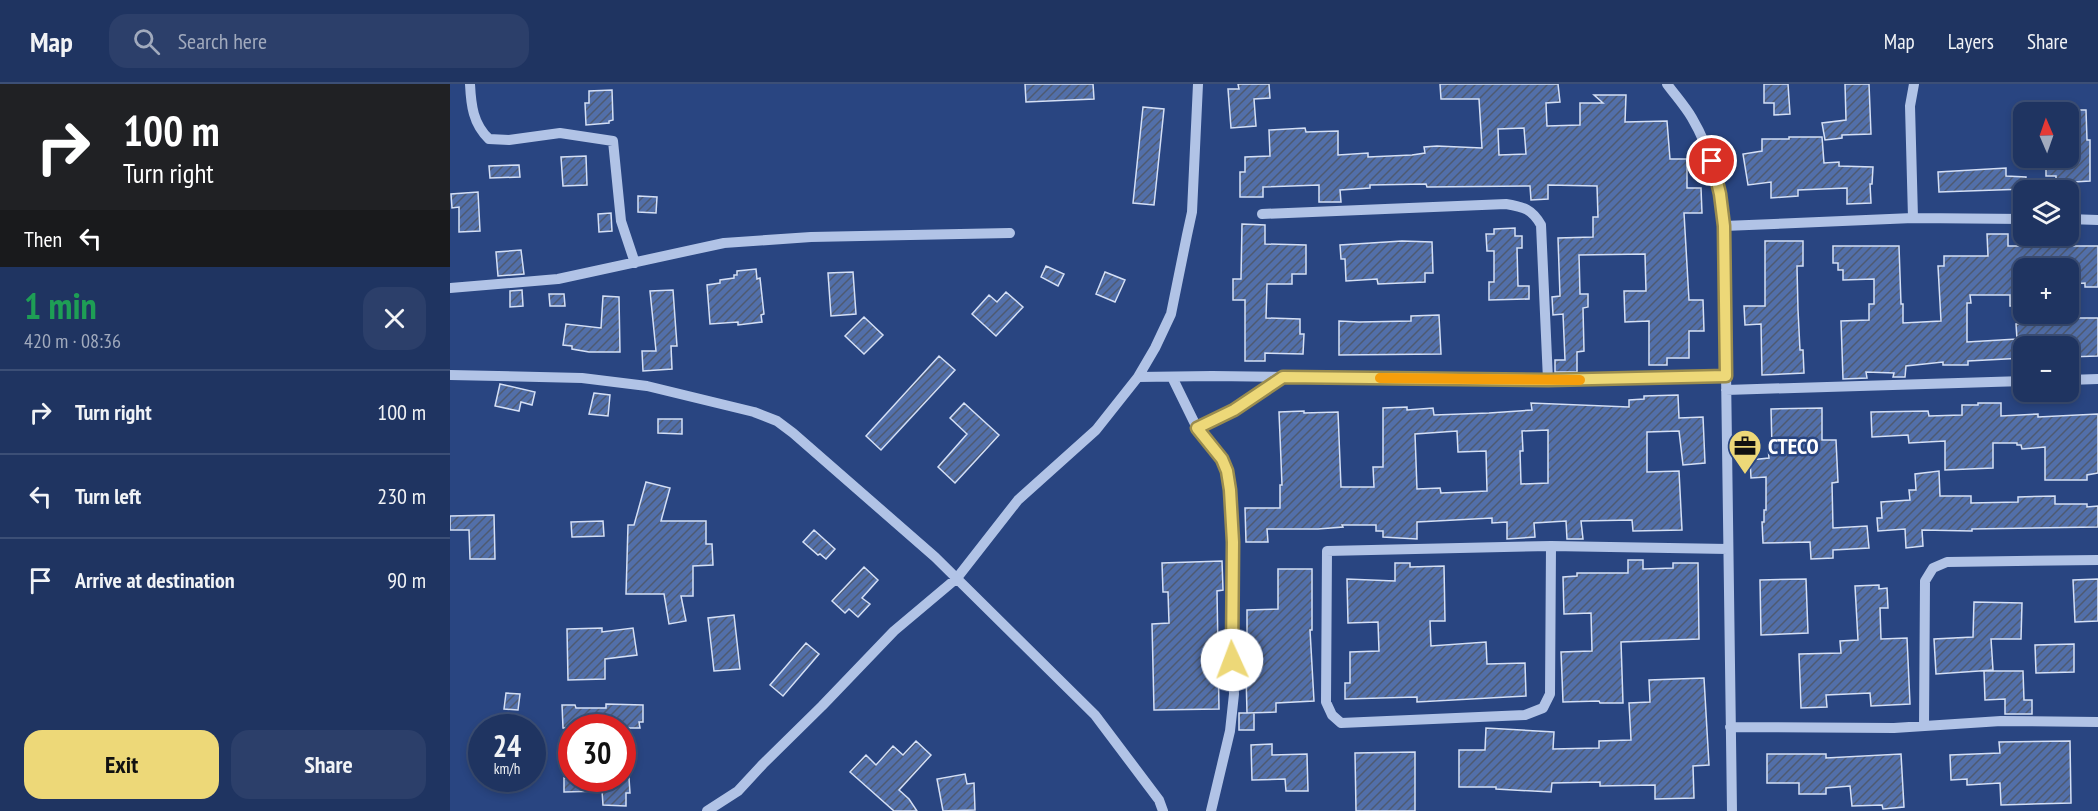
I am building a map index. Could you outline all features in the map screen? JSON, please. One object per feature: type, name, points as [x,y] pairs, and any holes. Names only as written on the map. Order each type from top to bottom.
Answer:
[{"type":"street","points":[[470,84],[471,105],[480,130],[489,139],[509,140],[560,133],[613,141],[621,221],[634,263]]},
{"type":"street","points":[[707,811],[738,791],[894,631],[957,578],[1018,501],[1096,430],[1138,377],[1171,314],[1189,228],[1192,212],[1198,84]]},
{"type":"street","points":[[1667,84],[1692,118],[1712,161],[1720,194],[1724,226],[1732,811]]},
{"type":"street","points":[[1913,218],[1910,106],[1914,84]]},
{"type":"street","points":[[1262,214],[1506,204],[1520,206],[1534,213],[1541,225],[1548,380]]},
{"type":"street","points":[[1724,226],[1913,218],[2013,219]]},
{"type":"street","points":[[2079,219],[2098,220]]},
{"type":"street","points":[[450,288],[558,279],[724,243],[811,237],[1010,233]]},
{"type":"street","points":[[450,375],[582,378],[647,386],[754,412],[777,421],[957,578],[1095,715],[1159,800],[1163,811]]},
{"type":"street","points":[[1138,377],[1548,380],[1726,376]]},
{"type":"street","points":[[1172,377],[1197,428],[1222,459],[1227,471],[1230,490],[1233,542],[1231,643],[1234,694],[1230,731],[1211,811]]},
{"type":"street","points":[[1197,428],[1234,410],[1283,377]]},
{"type":"street","points":[[2079,380],[2098,379]]},
{"type":"street","points":[[1726,390],[2013,381]]},
{"type":"street","points":[[1551,546],[1550,694],[1543,708],[1526,715],[1341,723],[1332,715],[1326,702],[1327,551],[1551,546],[1728,549]]},
{"type":"street","points":[[1923,726],[1925,581],[1933,568],[1947,562],[2098,560]]},
{"type":"street","points":[[1730,727],[1894,728],[2001,721],[2098,722]]},
{"type":"building","points":[[1025,84],[1093,84],[1094,99],[1026,102]]},
{"type":"building","points":[[1238,84],[1269,84],[1270,98],[1254,99],[1256,126],[1231,128],[1228,89],[1239,89]]},
{"type":"building","points":[[1440,84],[1558,84],[1560,102],[1546,103],[1547,126],[1580,125],[1580,103],[1603,103],[1594,95],[1626,95],[1625,122],[1667,121],[1670,159],[1687,159],[1687,188],[1701,188],[1702,213],[1684,213],[1689,300],[1703,300],[1704,331],[1689,331],[1689,358],[1667,358],[1667,365],[1649,365],[1649,321],[1625,322],[1624,291],[1646,291],[1645,254],[1579,255],[1580,294],[1588,294],[1588,307],[1583,308],[1584,351],[1577,352],[1577,372],[1555,372],[1555,360],[1565,360],[1563,314],[1553,315],[1552,297],[1560,296],[1558,238],[1593,237],[1593,217],[1598,217],[1597,186],[1548,185],[1548,199],[1531,200],[1530,186],[1427,187],[1426,184],[1370,185],[1370,188],[1340,190],[1341,202],[1319,202],[1319,185],[1263,187],[1263,197],[1240,197],[1240,172],[1245,172],[1245,157],[1270,156],[1269,130],[1305,128],[1306,132],[1338,131],[1338,155],[1368,153],[1368,157],[1412,155],[1425,153],[1424,147],[1437,146],[1482,148],[1479,99],[1441,99]],"holes":[[[1524,128],[1526,154],[1499,155],[1498,129]]]},
{"type":"building","points":[[1764,84],[1788,84],[1790,114],[1774,115],[1774,103],[1764,103]]},
{"type":"building","points":[[1845,84],[1869,84],[1871,134],[1842,135],[1842,138],[1825,140],[1822,123],[1846,120]]},
{"type":"building","points":[[612,90],[613,120],[609,123],[586,125],[585,103],[589,103],[589,91]]},
{"type":"building","points":[[1143,107],[1164,109],[1154,205],[1133,203]]},
{"type":"building","points":[[2079,110],[2086,110],[2087,140],[2090,140],[2090,181],[2056,180],[2056,176],[2046,176],[2046,168],[2079,168]]},
{"type":"building","points":[[1789,137],[1822,137],[1824,163],[1839,162],[1839,166],[1873,167],[1872,184],[1870,184],[1871,203],[1847,204],[1847,188],[1798,190],[1798,196],[1771,198],[1771,182],[1748,185],[1743,154],[1762,151],[1762,139],[1789,139]]},
{"type":"building","points":[[586,156],[587,185],[563,186],[561,157]]},
{"type":"building","points":[[519,165],[520,177],[490,178],[489,166]]},
{"type":"building","points":[[2006,168],[2006,176],[2026,177],[2026,180],[2013,180],[2013,189],[1939,192],[1938,172]]},
{"type":"building","points":[[478,192],[480,231],[459,232],[459,207],[452,208],[451,194]]},
{"type":"building","points":[[638,196],[657,197],[656,213],[638,212]]},
{"type":"building","points":[[611,213],[612,231],[599,232],[598,214]]},
{"type":"building","points":[[1242,224],[1265,225],[1265,244],[1306,245],[1306,274],[1292,274],[1292,284],[1267,284],[1266,318],[1300,319],[1300,334],[1304,334],[1303,354],[1265,353],[1265,361],[1245,361],[1245,300],[1233,300],[1233,279],[1241,279]]},
{"type":"building","points":[[1515,228],[1515,236],[1522,236],[1522,248],[1517,248],[1518,286],[1529,286],[1529,299],[1489,300],[1489,282],[1494,282],[1494,251],[1487,251],[1486,234],[1494,234],[1494,229]]},
{"type":"building","points":[[1987,234],[2008,234],[2008,246],[2098,246],[2098,287],[2085,287],[2085,283],[2079,283],[2079,258],[2013,258],[2013,306],[2010,306],[2010,295],[1970,295],[1971,303],[1967,303],[1967,342],[2013,339],[2013,359],[1968,361],[1968,365],[1943,365],[1943,362],[1906,366],[1905,377],[1893,377],[1894,373],[1866,372],[1867,378],[1843,379],[1841,321],[1869,320],[1869,304],[1874,304],[1874,279],[1843,280],[1843,270],[1838,270],[1838,263],[1833,263],[1833,246],[1899,246],[1903,323],[1941,321],[1938,266],[1944,266],[1944,256],[1988,256]]},
{"type":"building","points":[[1402,241],[1432,242],[1433,273],[1425,273],[1425,282],[1378,284],[1377,279],[1346,281],[1345,259],[1341,259],[1340,245]]},
{"type":"building","points":[[1765,241],[1803,241],[1803,266],[1797,266],[1800,350],[1803,350],[1804,373],[1762,375],[1761,324],[1745,325],[1744,306],[1765,306]]},
{"type":"building","points":[[521,250],[524,274],[498,276],[496,252]]},
{"type":"building","points":[[1046,266],[1064,274],[1058,286],[1041,277]]},
{"type":"building","points":[[756,269],[757,279],[760,278],[764,314],[761,315],[762,322],[738,325],[738,322],[710,324],[707,285],[734,278],[737,271]]},
{"type":"building","points":[[853,272],[856,314],[831,316],[828,273]]},
{"type":"building","points":[[1105,272],[1125,280],[1115,302],[1096,294]]},
{"type":"building","points":[[522,290],[523,306],[510,307],[510,291]]},
{"type":"building","points":[[673,290],[677,346],[671,346],[672,369],[643,371],[642,351],[656,351],[650,291]]},
{"type":"building","points":[[1006,292],[1023,307],[996,336],[972,314],[989,295],[997,302]]},
{"type":"building","points":[[549,294],[564,294],[565,306],[550,306]]},
{"type":"building","points":[[603,296],[619,297],[620,352],[589,352],[563,345],[566,324],[601,328]]},
{"type":"building","points":[[1439,315],[1441,354],[1339,355],[1339,321],[1411,321],[1411,316]]},
{"type":"building","points":[[864,317],[883,335],[864,354],[845,336]]},
{"type":"building","points":[[2079,318],[2098,318],[2098,356],[2079,357],[2079,336],[2017,336],[2016,324],[2079,324]]},
{"type":"building","points":[[939,356],[955,370],[881,450],[866,436]]},
{"type":"building","points":[[500,384],[535,392],[532,405],[521,402],[519,411],[495,406]]},
{"type":"building","points":[[594,393],[610,395],[608,416],[589,414]]},
{"type":"building","points":[[1678,395],[1679,418],[1703,417],[1705,463],[1683,465],[1679,431],[1647,432],[1647,472],[1679,471],[1682,530],[1633,531],[1632,520],[1581,521],[1583,539],[1567,539],[1566,521],[1534,523],[1535,537],[1507,539],[1507,522],[1492,523],[1492,518],[1417,522],[1417,539],[1383,537],[1383,531],[1376,531],[1376,525],[1342,525],[1343,527],[1318,529],[1267,529],[1268,542],[1246,542],[1245,508],[1280,508],[1280,485],[1282,485],[1279,412],[1338,412],[1341,487],[1374,487],[1373,467],[1383,467],[1383,408],[1407,407],[1407,410],[1433,408],[1434,415],[1532,410],[1531,403],[1629,407],[1629,400],[1644,399],[1644,396]],"holes":[[[1548,430],[1548,483],[1521,484],[1522,431]],[[1457,431],[1458,452],[1486,451],[1487,491],[1441,493],[1440,488],[1417,489],[1415,434]]]},
{"type":"building","points":[[964,403],[999,435],[955,483],[938,467],[967,434],[950,418]]},
{"type":"building","points":[[1978,403],[2001,403],[2001,416],[2098,414],[2098,473],[2087,475],[2087,480],[2045,480],[2045,447],[2022,449],[2017,443],[1993,443],[1993,468],[1945,470],[1945,441],[1909,443],[1908,435],[1872,437],[1871,412],[1928,411],[1929,416],[1962,415],[1962,405],[1978,405]]},
{"type":"building","points":[[1822,408],[1822,440],[1836,440],[1838,482],[1832,483],[1833,528],[1867,526],[1869,548],[1833,550],[1833,558],[1811,559],[1810,542],[1763,543],[1762,522],[1764,522],[1764,510],[1766,510],[1766,477],[1751,478],[1750,460],[1769,458],[1768,447],[1772,446],[1771,409]]},
{"type":"building","points":[[658,419],[682,419],[682,434],[658,433]]},
{"type":"building","points":[[1939,471],[1940,496],[1971,496],[1971,503],[2018,502],[2018,497],[2055,496],[2055,504],[2098,506],[2098,527],[1972,529],[1972,531],[1922,530],[1923,546],[1906,548],[1905,529],[1878,531],[1877,518],[1882,518],[1881,502],[1910,500],[1909,490],[1916,490],[1915,474]]},
{"type":"building","points":[[646,482],[670,488],[661,521],[706,521],[706,544],[712,544],[713,565],[693,566],[693,596],[681,596],[686,621],[669,624],[664,594],[626,594],[628,525],[634,525]]},
{"type":"building","points":[[494,515],[495,559],[470,559],[469,530],[450,530],[450,516]]},
{"type":"building","points":[[603,521],[604,536],[572,537],[571,522]]},
{"type":"building","points":[[814,530],[835,549],[826,559],[803,542]]},
{"type":"building","points":[[1628,560],[1643,560],[1643,569],[1673,568],[1673,563],[1698,563],[1699,639],[1621,642],[1623,703],[1563,702],[1561,652],[1592,651],[1591,613],[1564,614],[1563,577],[1577,576],[1577,573],[1628,573]]},
{"type":"building","points":[[1222,561],[1223,590],[1217,591],[1219,709],[1154,710],[1152,624],[1169,623],[1168,592],[1163,592],[1162,563]]},
{"type":"building","points":[[1395,563],[1410,563],[1410,567],[1444,566],[1445,621],[1430,621],[1431,646],[1486,642],[1487,664],[1525,663],[1526,696],[1417,702],[1417,697],[1345,699],[1345,683],[1350,683],[1350,652],[1379,651],[1378,622],[1348,623],[1347,579],[1395,581]]},
{"type":"building","points":[[864,567],[878,580],[862,598],[870,604],[858,617],[849,609],[845,613],[832,601]]},
{"type":"building","points":[[1278,569],[1312,569],[1312,630],[1310,630],[1314,701],[1276,703],[1276,712],[1247,713],[1245,633],[1247,633],[1247,610],[1278,609]]},
{"type":"building","points":[[1806,579],[1808,633],[1761,635],[1760,580]]},
{"type":"building","points":[[2098,579],[2098,621],[2075,622],[2073,580]]},
{"type":"building","points":[[1879,585],[1879,589],[1887,588],[1888,608],[1880,608],[1881,639],[1907,638],[1910,704],[1871,706],[1870,693],[1826,695],[1827,707],[1801,708],[1799,654],[1841,653],[1840,641],[1858,640],[1855,586]]},
{"type":"building","points":[[1974,602],[2022,603],[2021,639],[1991,639],[1993,670],[1936,674],[1934,639],[1973,637]]},
{"type":"building","points":[[734,615],[740,669],[714,671],[708,618]]},
{"type":"building","points":[[602,628],[602,632],[633,628],[637,655],[605,659],[605,679],[568,680],[567,629]]},
{"type":"building","points":[[806,643],[819,654],[783,696],[770,685]]},
{"type":"building","points":[[2074,644],[2074,672],[2036,673],[2035,645]]},
{"type":"building","points":[[1984,671],[2023,671],[2024,700],[2032,700],[2032,714],[2005,714],[2005,699],[1985,700]]},
{"type":"building","points":[[1704,678],[1709,765],[1693,766],[1694,798],[1655,799],[1655,785],[1600,786],[1600,782],[1552,783],[1551,792],[1496,789],[1496,787],[1459,787],[1459,750],[1485,750],[1486,728],[1554,732],[1553,749],[1599,748],[1599,741],[1631,740],[1629,703],[1650,702],[1649,680]]},
{"type":"building","points":[[506,693],[520,694],[518,710],[504,709]]},
{"type":"building","points":[[606,704],[643,705],[643,722],[639,722],[640,728],[636,728],[636,714],[562,714],[562,705],[575,705],[576,708],[606,708]]},
{"type":"building","points":[[1239,713],[1254,713],[1254,730],[1239,730]]},
{"type":"building","points":[[916,741],[931,755],[899,790],[917,811],[894,811],[850,772],[866,755],[876,765],[893,746],[903,755]]},
{"type":"building","points":[[2070,741],[2071,803],[2001,805],[2000,783],[1967,785],[1967,779],[1951,780],[1950,755],[2000,753],[1999,742]]},
{"type":"building","points":[[1272,744],[1272,755],[1307,754],[1308,791],[1286,791],[1285,779],[1252,780],[1251,745]]},
{"type":"building","points":[[1415,752],[1415,811],[1356,811],[1355,753]]},
{"type":"building","points":[[1767,754],[1826,754],[1826,758],[1901,754],[1904,807],[1883,809],[1882,805],[1852,806],[1850,786],[1826,788],[1826,794],[1799,794],[1799,783],[1767,783]]},
{"type":"building","points":[[965,774],[967,784],[974,783],[975,810],[943,811],[937,779]]},
{"type":"building","points":[[602,792],[630,792],[626,793],[626,806],[603,805]]},
{"type":"slow traffic","points":[[1380,378],[1580,380]]},
{"type":"place","name":"CTECO","points":[[1745,475]]},
{"type":"route","points":[[1232,660],[1233,542],[1230,490],[1227,471],[1222,459],[1197,428],[1234,410],[1283,377],[1548,380],[1726,376],[1724,226],[1720,194],[1712,161]]}]
